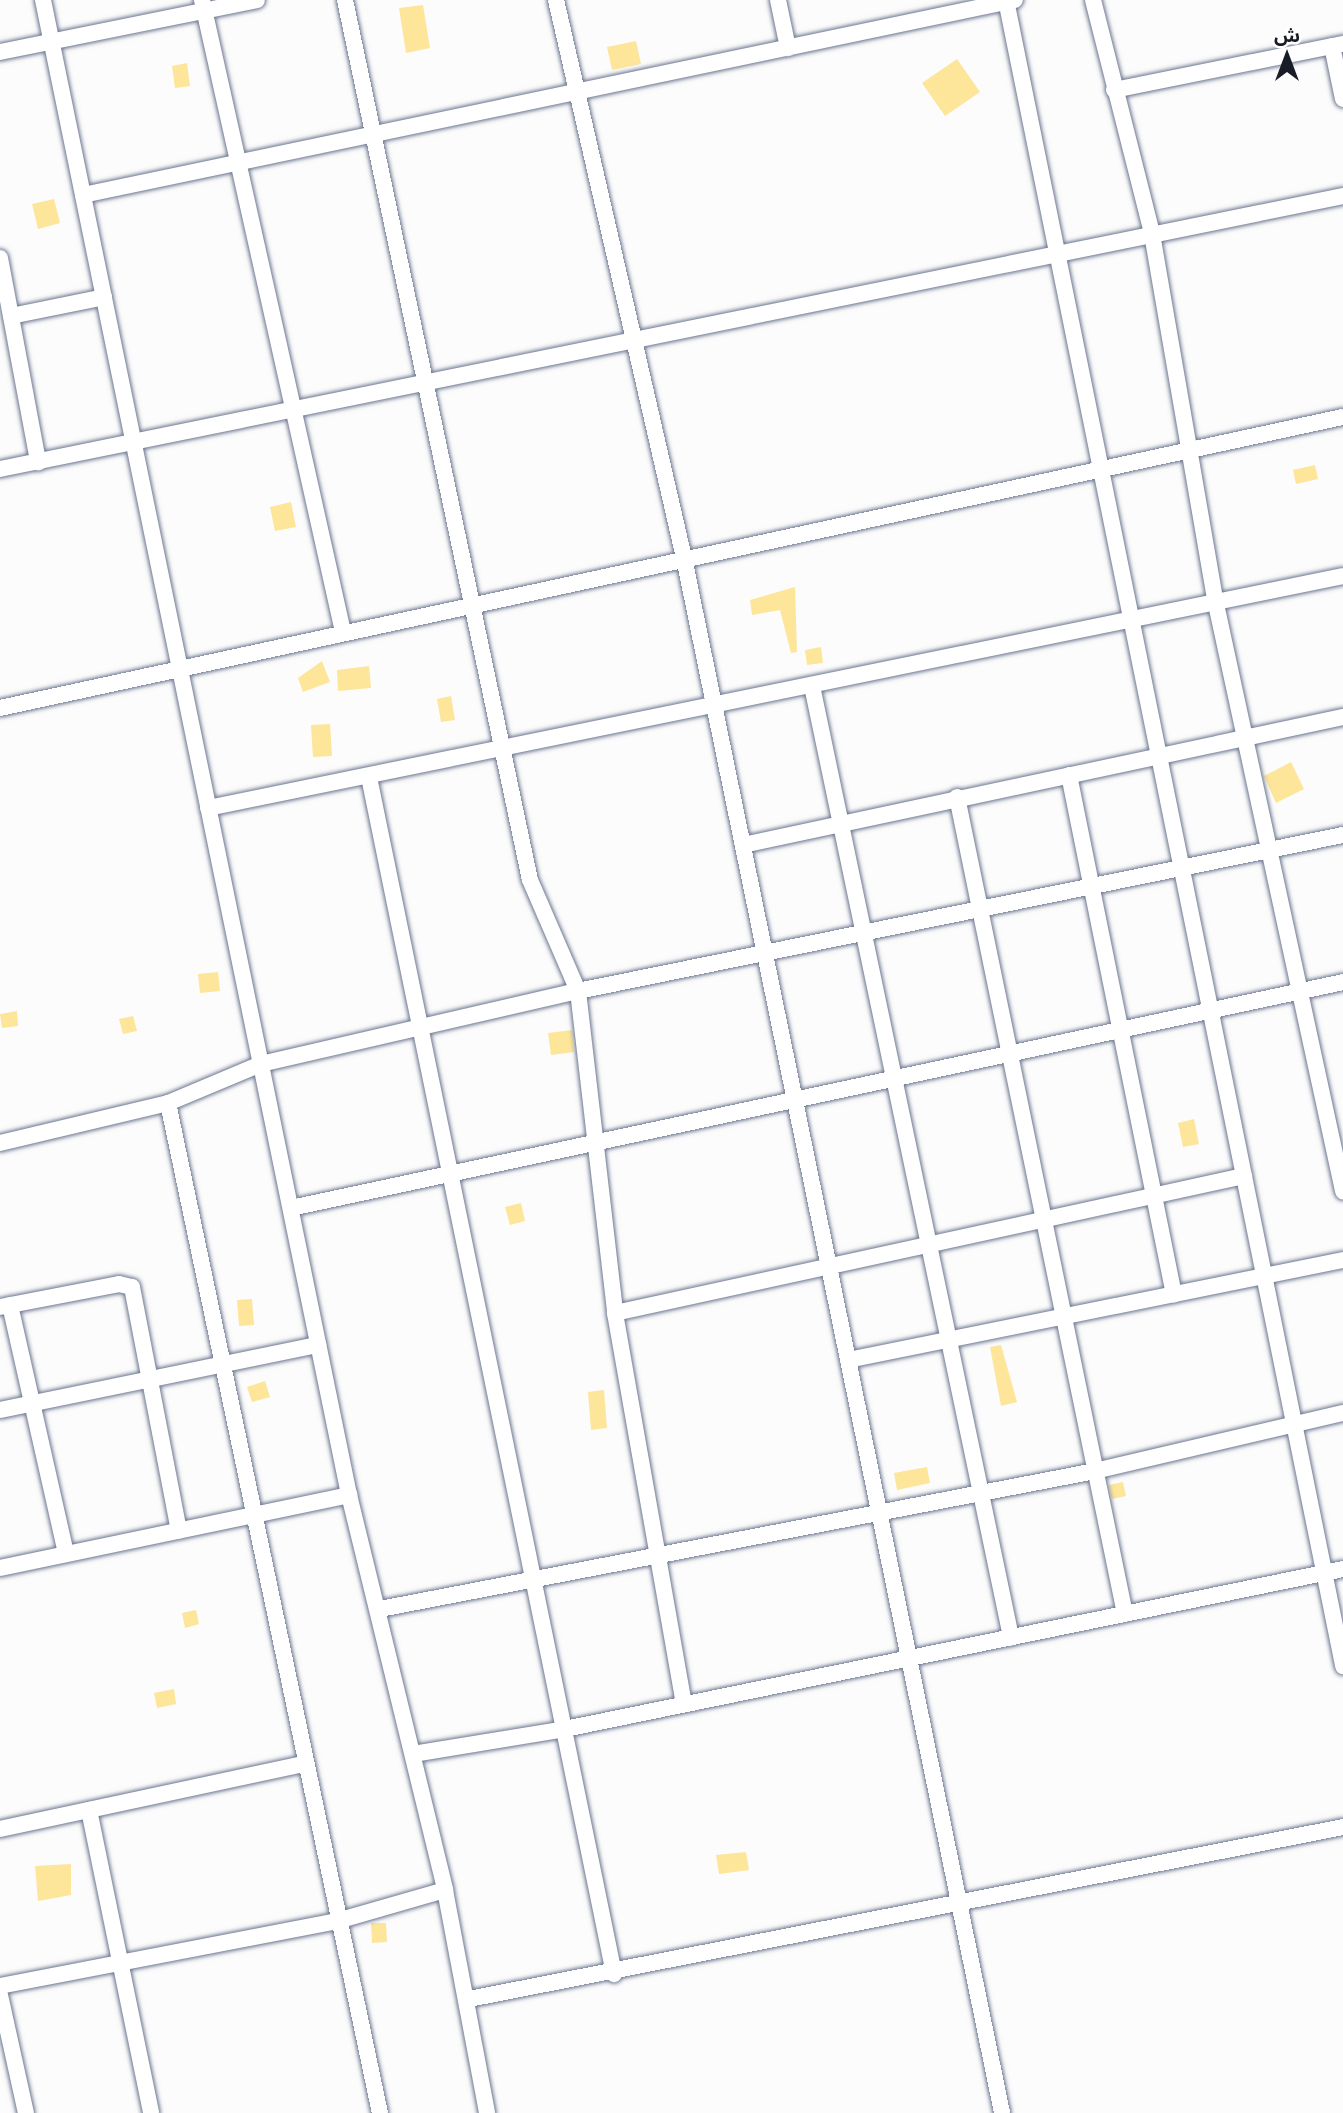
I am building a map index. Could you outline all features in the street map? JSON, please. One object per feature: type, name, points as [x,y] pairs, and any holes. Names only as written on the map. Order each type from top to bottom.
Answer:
[{"type":"street","points":[[43,0],[349,1495],[380,1609],[446,1890],[487,2113]]},
{"type":"street","points":[[0,52],[52,43],[203,6],[257,0]]},
{"type":"street","points":[[345,0],[430,383],[530,880],[578,991],[592,1145],[615,1313],[684,1704]]},
{"type":"street","points":[[556,0],[575,95],[684,558],[1002,2113]]},
{"type":"street","points":[[778,0],[788,48]]},
{"type":"street","points":[[1093,0],[1152,234],[1216,604],[1303,990],[1343,1191]]},
{"type":"street","points":[[83,195],[375,131],[575,95],[1009,1],[1128,618],[1159,755],[1343,1666]]},
{"type":"street","points":[[203,6],[297,408],[343,632]]},
{"type":"street","points":[[1114,90],[1338,45],[1343,99]]},
{"type":"street","points":[[0,469],[1343,196]]},
{"type":"street","points":[[0,258],[38,462]]},
{"type":"street","points":[[11,316],[104,297]]},
{"type":"street","points":[[0,708],[1188,446],[1343,417]]},
{"type":"street","points":[[208,808],[1343,576]]},
{"type":"street","points":[[812,686],[1011,1637]]},
{"type":"street","points":[[743,845],[957,797],[1343,717]]},
{"type":"street","points":[[1069,775],[1174,1295]]},
{"type":"street","points":[[369,777],[417,1032],[534,1580],[614,1974]]},
{"type":"street","points":[[957,797],[978,912],[1125,1614]]},
{"type":"street","points":[[0,1143],[167,1103],[261,1064],[417,1032],[578,991],[765,951],[864,936],[1180,867],[1343,835]]},
{"type":"street","points":[[290,1209],[447,1178],[1343,982]]},
{"type":"street","points":[[167,1103],[218,1364],[257,1516],[303,1764],[380,2113]]},
{"type":"street","points":[[615,1313],[1244,1177]]},
{"type":"street","points":[[848,1360],[1343,1260]]},
{"type":"street","points":[[66,1554],[32,1403],[5,1306],[119,1284],[132,1287],[147,1380],[179,1531]]},
{"type":"street","points":[[0,1410],[318,1345]]},
{"type":"street","points":[[380,1609],[1095,1471],[1295,1421],[1343,1413]]},
{"type":"street","points":[[0,1568],[349,1495]]},
{"type":"street","points":[[413,1754],[565,1729],[1343,1569]]},
{"type":"street","points":[[0,1829],[303,1764]]},
{"type":"street","points":[[89,1811],[151,2113]]},
{"type":"street","points":[[468,1999],[614,1974],[1343,1827]]},
{"type":"street","points":[[0,1986],[337,1921],[446,1890]]},
{"type":"street","points":[[0,1995],[26,2113]]},
{"type":"building","points":[[423,5],[430,48],[406,53],[399,8]]},
{"type":"building","points":[[636,41],[641,64],[612,70],[607,47]]},
{"type":"building","points":[[957,59],[980,92],[945,116],[922,83]]},
{"type":"building","points":[[187,63],[190,86],[175,88],[172,66]]},
{"type":"building","points":[[54,199],[60,223],[38,229],[32,204]]},
{"type":"building","points":[[1315,465],[1318,479],[1296,484],[1293,470]]},
{"type":"building","points":[[291,502],[296,527],[275,531],[270,507]]},
{"type":"building","points":[[795,587],[797,652],[791,653],[780,610],[752,615],[750,600]]},
{"type":"building","points":[[821,647],[823,663],[807,665],[805,650]]},
{"type":"building","points":[[322,661],[330,682],[303,692],[298,678]]},
{"type":"building","points":[[369,666],[371,688],[338,691],[337,670]]},
{"type":"building","points":[[451,696],[455,720],[441,722],[437,699]]},
{"type":"building","points":[[330,724],[332,756],[313,757],[311,725]]},
{"type":"building","points":[[1291,762],[1304,789],[1276,803],[1264,776]]},
{"type":"building","points":[[218,972],[220,991],[200,993],[198,974]]},
{"type":"building","points":[[17,1011],[18,1026],[2,1028],[0,1014]]},
{"type":"building","points":[[133,1016],[137,1031],[123,1034],[119,1019]]},
{"type":"building","points":[[572,1030],[574,1052],[551,1055],[548,1033]]},
{"type":"building","points":[[1194,1119],[1199,1144],[1183,1147],[1178,1123]]},
{"type":"building","points":[[521,1203],[525,1221],[510,1225],[505,1207]]},
{"type":"building","points":[[252,1299],[254,1325],[239,1326],[237,1300]]},
{"type":"building","points":[[1001,1345],[1017,1402],[1001,1406],[990,1347]]},
{"type":"building","points":[[265,1381],[270,1397],[252,1402],[247,1387]]},
{"type":"building","points":[[604,1390],[607,1428],[591,1430],[588,1392]]},
{"type":"building","points":[[927,1467],[930,1483],[897,1490],[894,1473]]},
{"type":"building","points":[[1123,1482],[1126,1496],[1112,1499],[1109,1485]]},
{"type":"building","points":[[196,1610],[199,1624],[185,1628],[182,1613]]},
{"type":"building","points":[[174,1689],[176,1704],[157,1708],[154,1693]]},
{"type":"building","points":[[746,1852],[749,1870],[719,1874],[716,1855]]},
{"type":"building","points":[[71,1864],[71,1895],[38,1901],[35,1866]]},
{"type":"building","points":[[371,1923],[386,1923],[387,1942],[372,1943]]}]
